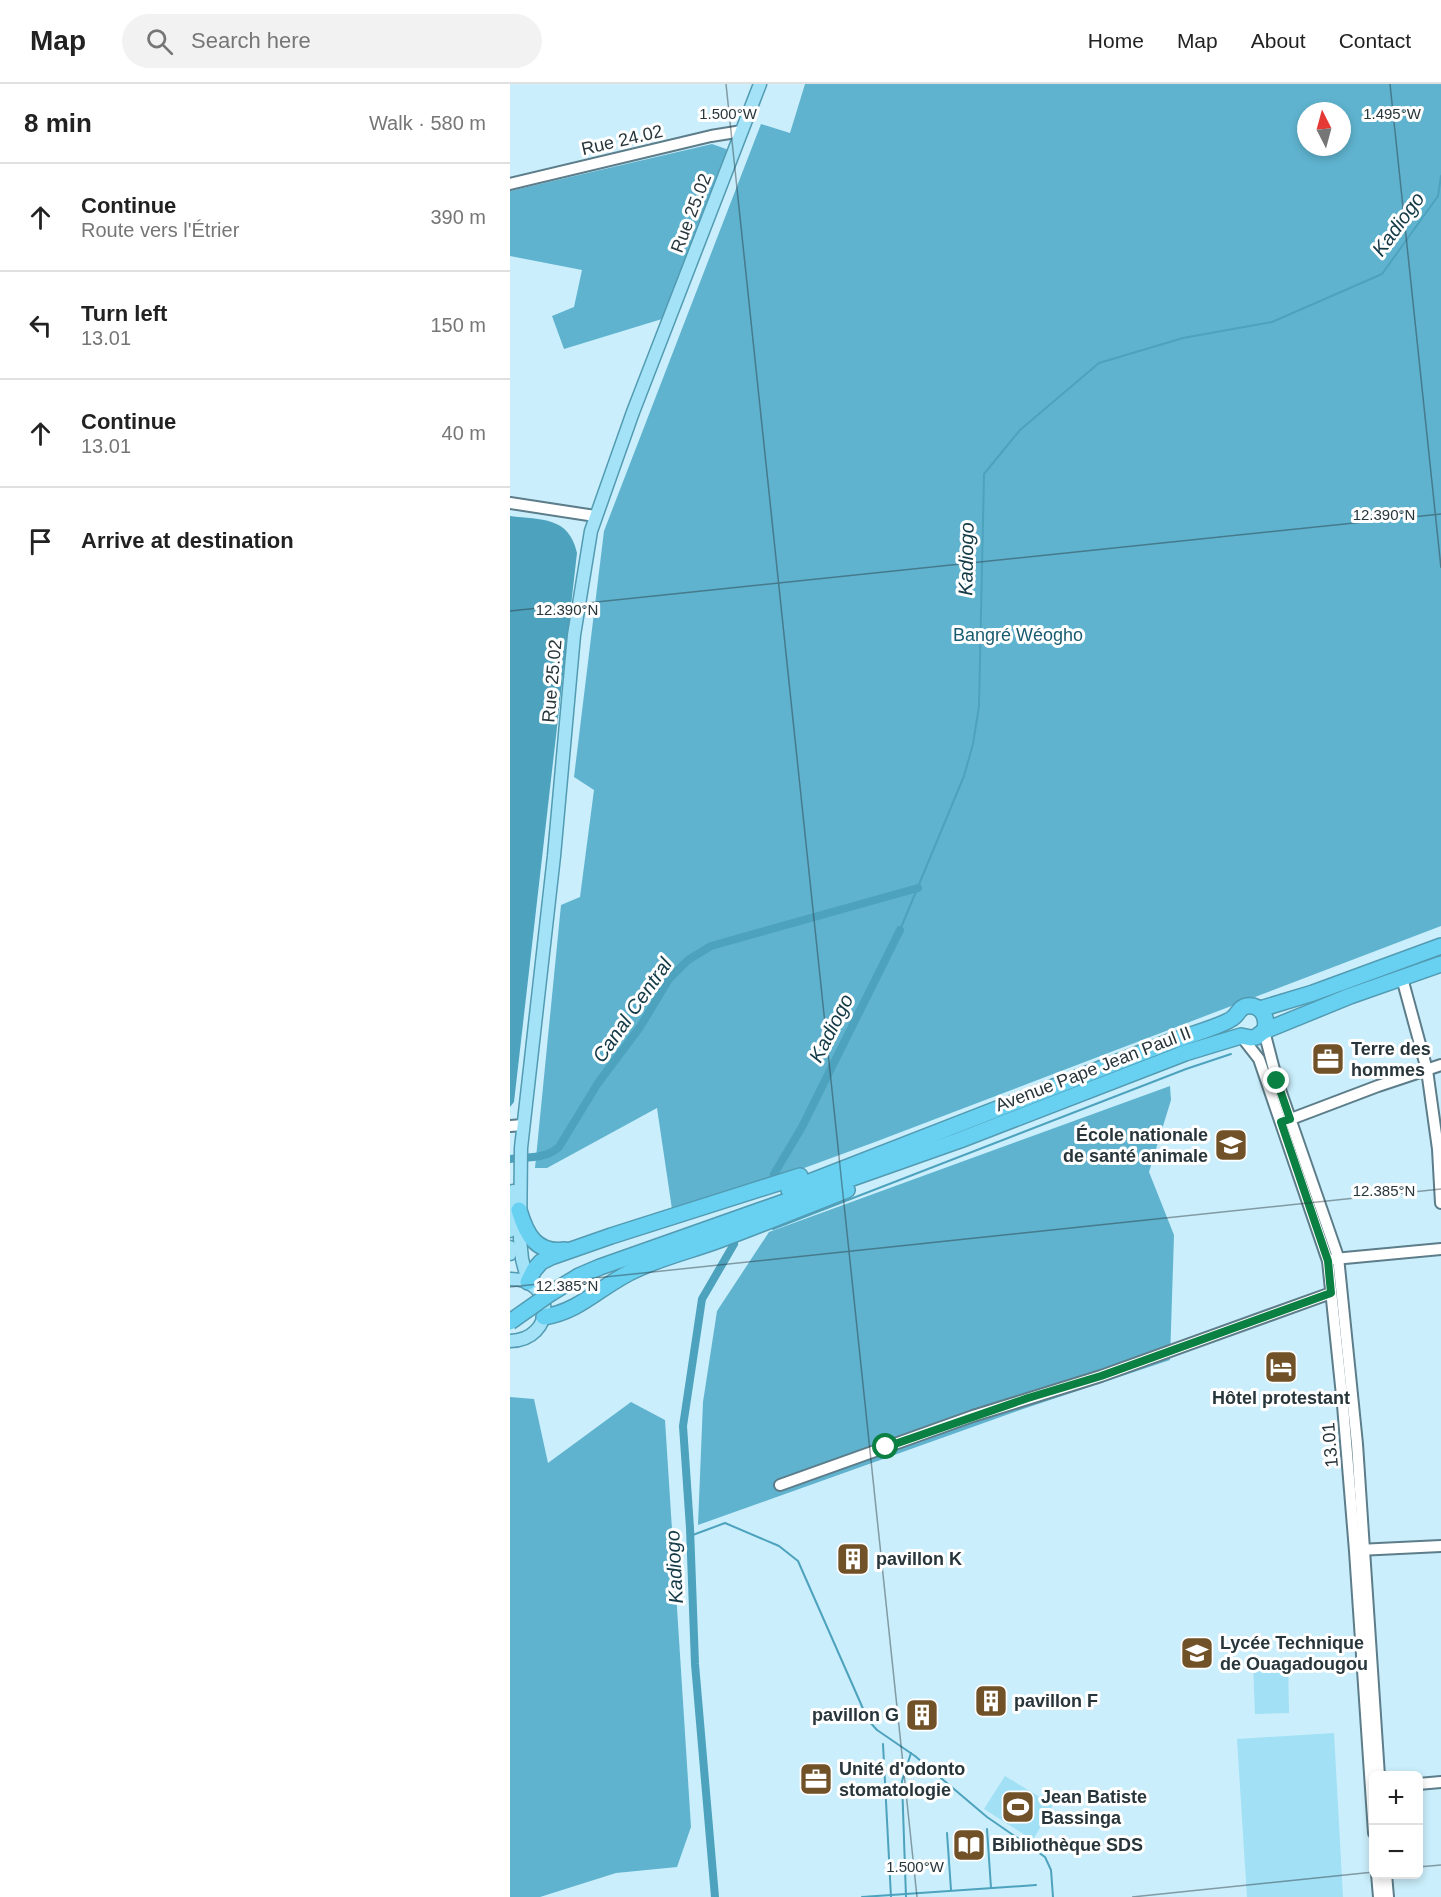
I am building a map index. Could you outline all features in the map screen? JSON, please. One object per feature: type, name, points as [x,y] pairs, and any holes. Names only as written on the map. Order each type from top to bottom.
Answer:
[{"type":"highway","name":"Avenue Pape Jean Paul II","points":[[958,1123],[1210,1028],[1234,1017],[1244,1006],[1250,1005],[1260,1009],[1313,993],[1441,946]]},
{"type":"highway","name":"Avenue Pape Jean Paul II","points":[[960,1140],[1185,1053],[1241,1036],[1251,1038],[1260,1035],[1264,1031],[1350,996],[1441,964]]},
{"type":"highway","points":[[1260,1009],[1266,1019],[1264,1031]]},
{"type":"highway","points":[[1234,1017],[1234,1028],[1241,1036]]},
{"type":"highway","points":[[528,1282],[541,1262],[583,1246],[958,1123]]},
{"type":"highway","points":[[510,1322],[549,1290],[599,1258],[776,1194],[958,1123]]},
{"type":"highway","points":[[510,1310],[600,1266],[960,1140]]},
{"type":"highway","points":[[544,1317],[574,1308],[612,1281],[638,1269],[770,1221],[876,1178],[960,1140]]},
{"type":"highway","points":[[513,1212],[532,1240],[544,1248],[553,1251],[583,1246]]},
{"type":"main road","name":"Rue 25.02","points":[[510,1231],[554,856],[574,635],[582,578],[595,516],[760,84]]},
{"type":"main road","name":"Rue 25.02","points":[[513,1212],[528,1282]]},
{"type":"main road","points":[[510,1247],[510,1254]]},
{"type":"main road","points":[[510,1279],[528,1282],[535,1287],[544,1300],[544,1317],[535,1333],[527,1338],[510,1341]]},
{"type":"street","name":"Rue 24.02","points":[[510,184],[711,136],[742,131]]},
{"type":"street","points":[[510,503],[595,516]]},
{"type":"street","points":[[1402,978],[1427,1071],[1439,1149],[1441,1203]]},
{"type":"street","name":"13.01","points":[[1264,1031],[1285,1121]]},
{"type":"street","name":"13.01","points":[[1241,1036],[1258,1059],[1285,1121],[1333,1259],[1357,1444],[1359,1550],[1371,1771]]},
{"type":"street","points":[[1285,1121],[1441,1065]]},
{"type":"street","points":[[510,1126],[524,1125]]},
{"type":"street","points":[[1333,1259],[1441,1249]]},
{"type":"street","name":"13.01","points":[[1333,1259],[1331,1293],[1359,1550],[1379,1771]]},
{"type":"street","points":[[780,1485],[973,1416],[1101,1376],[1331,1293]]},
{"type":"street","points":[[1359,1550],[1441,1546]]},
{"type":"street","points":[[1423,1784],[1441,1782]]},
{"type":"street","points":[[1377,1879],[1379,1897]]},
{"type":"street","points":[[1386,1879],[1388,1897]]},
{"type":"shaded area","points":[[510,516],[543,520],[560,526],[568,532],[577,553],[514,1102],[510,1107]]},
{"type":"shaded area","points":[[1288,1659],[1289,1713],[1255,1714],[1253,1660]]},
{"type":"shaded area","points":[[1334,1733],[1343,1897],[1247,1897],[1237,1739]]},
{"type":"shaded area","name":"Jean Batiste Bassinga","points":[[1005,1776],[1053,1805],[1033,1840],[984,1809]]},
{"type":"green space","name":"Bangré Wéogho","points":[[805,84],[1441,84],[1441,926],[875,1142],[673,1216],[657,1108],[547,1168],[535,1168],[561,905],[580,897],[594,790],[574,777],[604,531],[761,124],[790,133]]},
{"type":"green space","points":[[712,144],[729,150],[662,319],[564,349],[552,316],[574,307],[582,270],[510,256],[510,191]]},
{"type":"green space","points":[[1170,1086],[1171,1100],[1149,1172],[1174,1235],[1170,1360],[1026,1408],[698,1525],[703,1402],[717,1311],[769,1232]]},
{"type":"green space","points":[[510,1397],[534,1399],[548,1463],[631,1402],[665,1420],[691,1827],[677,1867],[616,1873],[540,1897],[510,1897]]},
{"type":"waterway","name":"Kadiogo","points":[[900,930],[964,776],[973,744],[979,706],[984,474],[1020,430],[1099,363],[1183,338],[1272,322],[1382,274],[1438,196],[1441,176]]},
{"type":"waterway","name":"Canal Central","points":[[510,1159],[542,1156],[559,1147],[598,1083],[640,1027],[669,979],[688,960],[711,946],[918,888]]},
{"type":"waterway","name":"Kadiogo","points":[[774,1174],[802,1127],[900,930]]},
{"type":"waterway","points":[[773,1229],[1186,1069],[1231,1054]]},
{"type":"waterway","name":"Kadiogo","points":[[715,1897],[695,1664],[690,1528],[683,1426],[702,1299],[734,1244]]},
{"type":"waterway","points":[[690,1536],[725,1523],[779,1546],[798,1561],[868,1720],[877,1730],[915,1756],[987,1817],[1045,1857],[1051,1870],[1053,1897]]},
{"type":"waterway","points":[[883,1744],[891,1897]]},
{"type":"waterway","points":[[906,1897],[902,1781],[911,1753]]},
{"type":"waterway","points":[[987,1829],[991,1888]]},
{"type":"waterway","points":[[947,1833],[951,1890]]},
{"type":"waterway","points":[[862,1897],[1036,1885]]},
{"type":"place","name":"Terre des hommes","points":[[1328,1059]]},
{"type":"place","name":"École nationale de santé animale","points":[[1231,1145]]},
{"type":"place","name":"Hôtel protestant","points":[[1281,1367]]},
{"type":"place","name":"pavillon K","points":[[853,1559]]},
{"type":"place","name":"Lycée Technique de Ouagadougou","points":[[1197,1653]]},
{"type":"place","name":"pavillon F","points":[[991,1701]]},
{"type":"place","name":"pavillon G","points":[[922,1715]]},
{"type":"place","name":"Unité d'odonto stomatologie","points":[[816,1779]]},
{"type":"place","name":"Jean Batiste Bassinga","points":[[1018,1807]]},
{"type":"place","name":"Bibliothèque SDS","points":[[969,1845]]},
{"type":"route","points":[[886,1447],[973,1416],[1101,1376],[1331,1293],[1328,1261],[1281,1122],[1290,1119],[1277,1081]]}]
